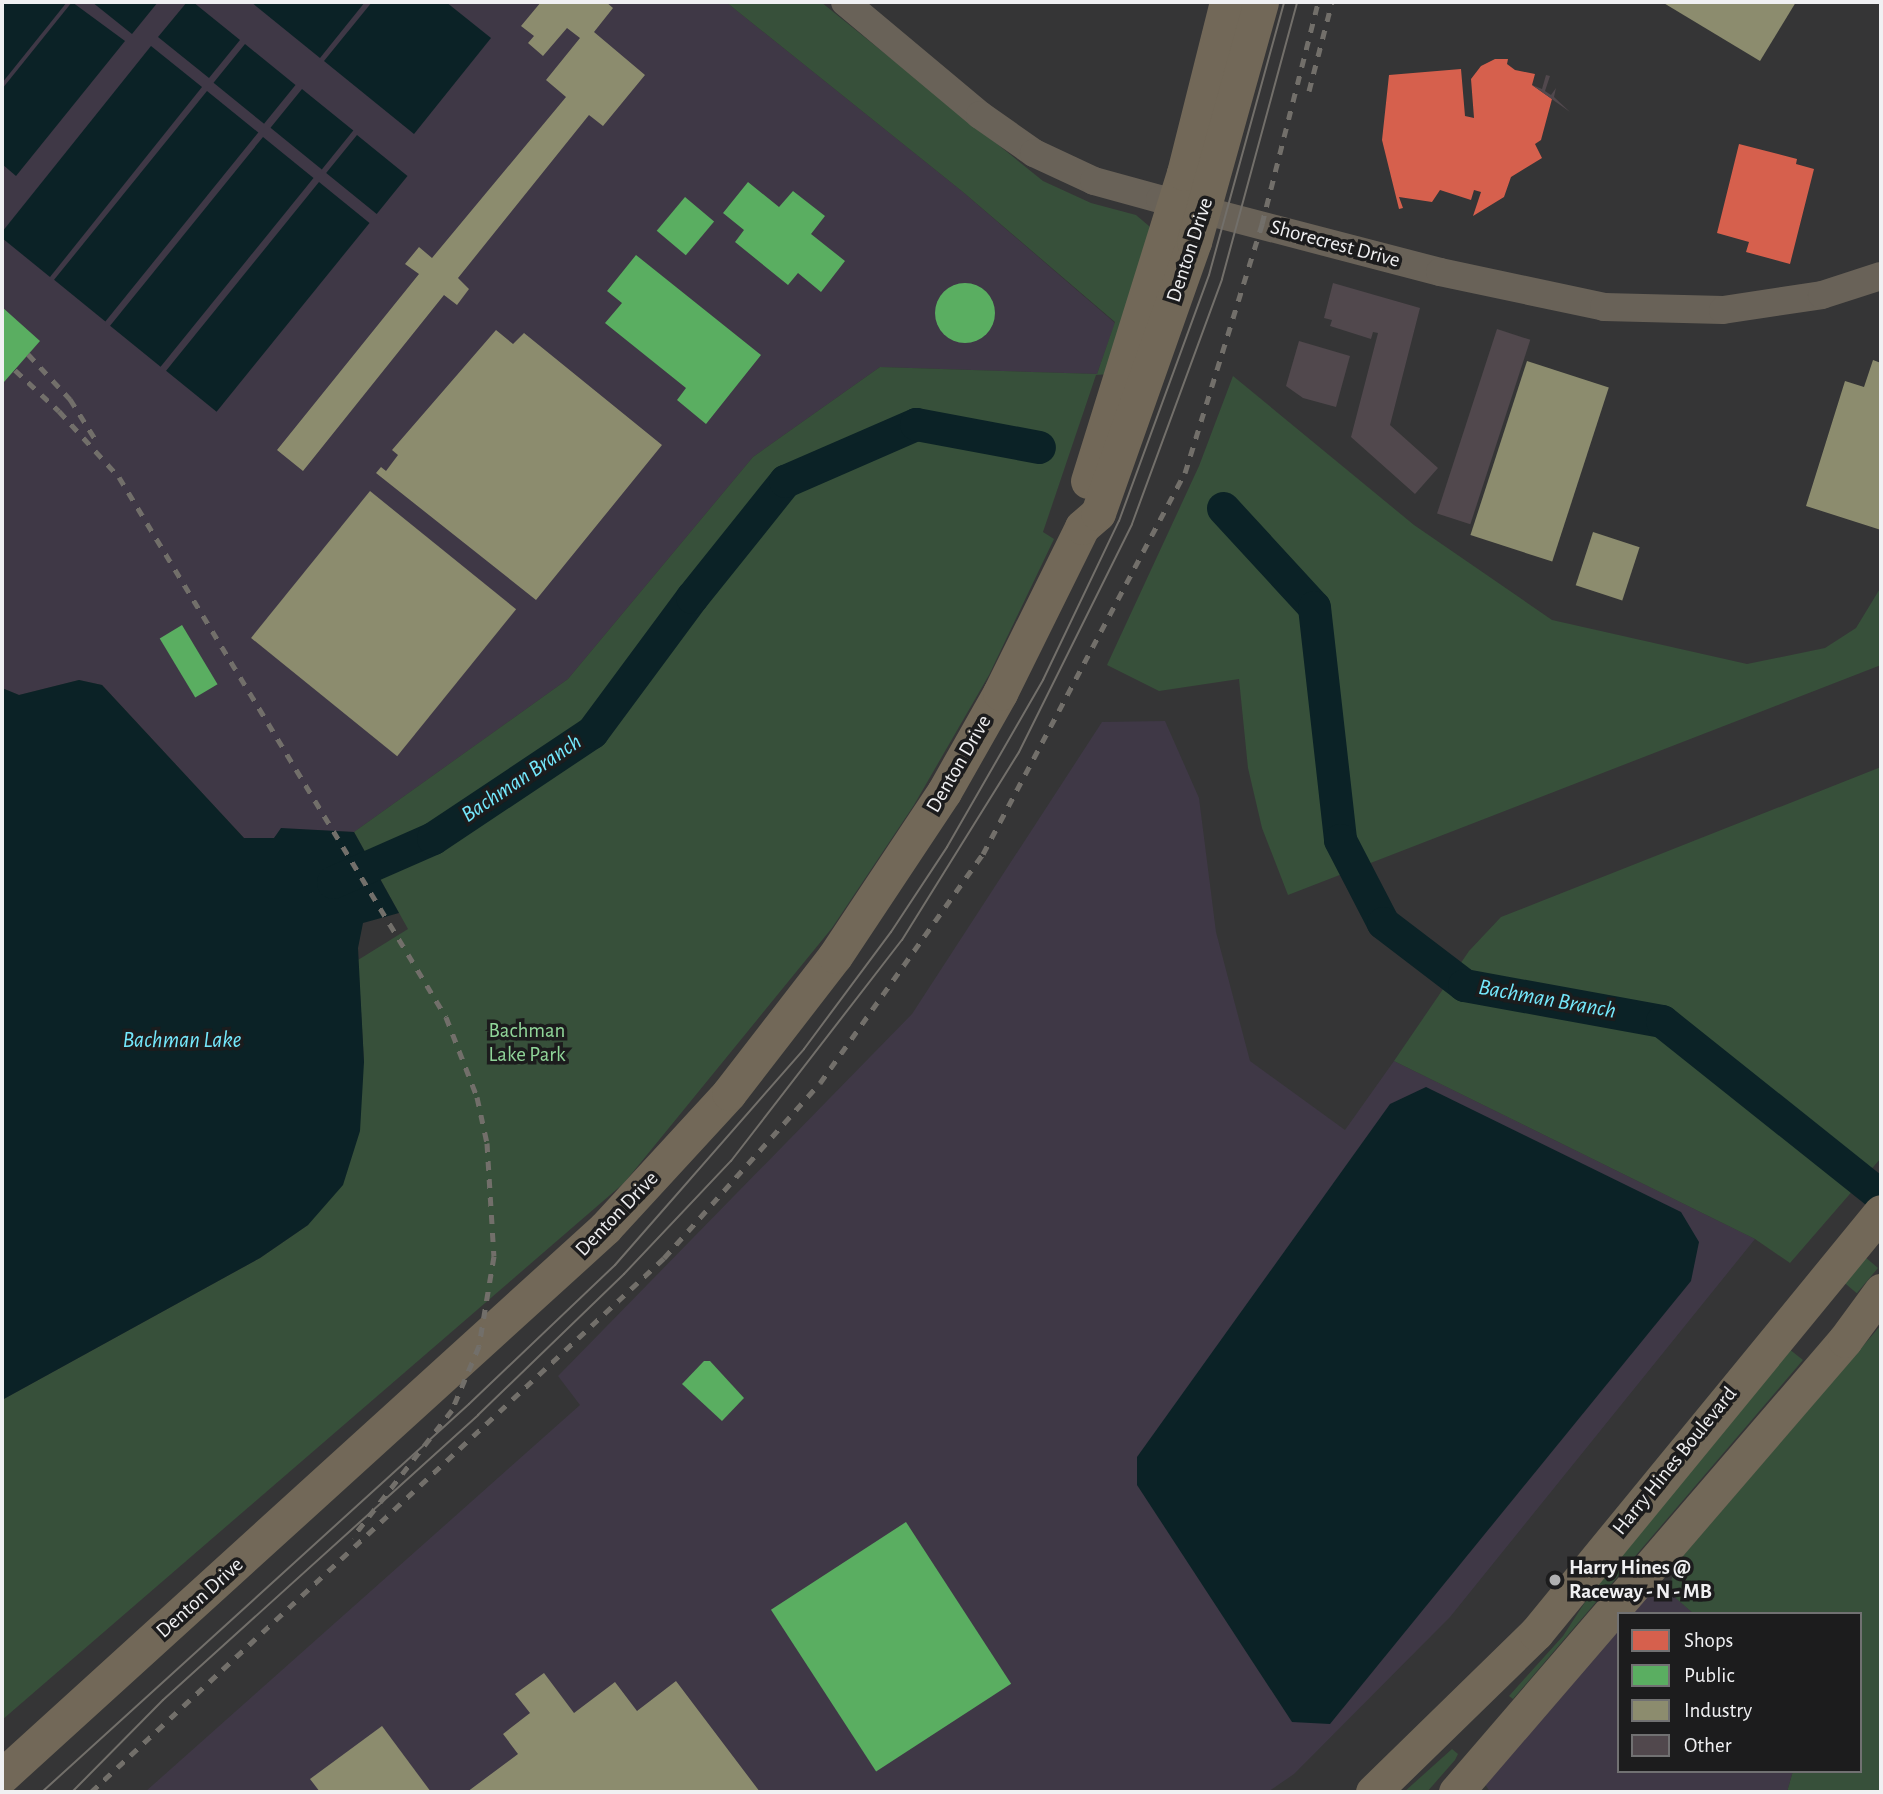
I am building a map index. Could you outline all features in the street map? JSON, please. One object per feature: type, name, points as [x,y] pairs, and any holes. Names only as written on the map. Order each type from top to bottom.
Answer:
[{"type":"main road","name":"Denton Drive","points":[[1190,206],[1227,2]]},
{"type":"main road","name":"Denton Drive","points":[[2,1776],[580,1252],[686,1142],[772,1039],[865,913],[944,792],[1050,593],[1082,527],[1098,513],[1128,398],[1190,206],[1261,2]]},
{"type":"main road","name":"Harry Hines Boulevard","points":[[1373,1792],[1535,1633],[1881,1212]]},
{"type":"main road","points":[[1456,1792],[1845,1340],[1881,1291]]},
{"type":"main road","points":[[1804,1306],[1845,1340]]},
{"type":"main road","points":[[1463,1704],[1501,1742]]},
{"type":"street","name":"Shorecrest Drive","points":[[845,2],[980,115],[1034,153],[1094,181],[1440,272],[1604,307],[1723,310],[1822,295],[1881,276]]},
{"type":"shaded area","points":[[2,2],[726,2],[963,192],[1115,323],[1097,374],[880,367],[753,457],[568,679],[354,832],[282,829],[274,838],[244,838],[102,685],[79,680],[19,695],[2,688]]},
{"type":"shaded area","points":[[1165,721],[1199,798],[1216,932],[1250,1061],[1345,1130],[1394,1061],[1755,1239],[1450,1617],[1294,1774],[1268,1792],[145,1792],[580,1405],[558,1376],[912,1014],[1102,722]]},
{"type":"shaded area","points":[[1659,1583],[1692,1612],[1634,1612]]},
{"type":"shaded area","points":[[1617,1630],[1617,1773],[1792,1773],[1787,1792],[1490,1792],[1483,1781]]},
{"type":"green space","name":"Bachman Lake Park","points":[[726,2],[821,2],[1043,181],[1091,203],[1136,215],[1149,226],[1153,234],[1110,374],[1096,375],[1043,532],[1054,539],[989,675],[914,805],[832,928],[624,1183],[2,1720],[2,1400],[260,1258],[308,1225],[364,1062],[358,960],[408,929],[354,832],[568,679],[753,457],[880,367],[1097,374],[1115,322],[963,192]]},
{"type":"green space","points":[[1233,376],[1414,525],[1552,620],[1747,664],[1825,648],[1856,628],[1881,587],[1881,665],[1288,895],[1262,828],[1248,768],[1239,679],[1159,691],[1107,665],[1199,466]]},
{"type":"green space","points":[[1881,767],[1881,1158],[1790,1263],[1755,1239],[1394,1061],[1469,951],[1501,917]]},
{"type":"green space","points":[[1865,1257],[1878,1268],[1857,1293],[1844,1282]]},
{"type":"green space","points":[[1881,1325],[1881,1792],[1787,1792],[1792,1773],[1862,1773],[1862,1612],[1692,1612],[1671,1594],[1671,1581],[1676,1564]]},
{"type":"green space","points":[[1789,1349],[1803,1360],[1513,1699],[1509,1696],[1563,1636],[1589,1596]]},
{"type":"green space","points":[[1452,1749],[1458,1754],[1455,1760],[1427,1792],[1404,1792]]},
{"type":"water","points":[[2,2],[67,2],[2,83]]},
{"type":"water","points":[[72,2],[125,41],[16,176],[2,164],[2,89]]},
{"type":"water","points":[[92,2],[158,2],[132,34]]},
{"type":"water","points":[[187,2],[193,2],[240,40],[209,78],[158,37]]},
{"type":"water","points":[[251,2],[365,2],[320,58]]},
{"type":"water","points":[[372,2],[446,2],[491,38],[414,134],[324,61]]},
{"type":"water","points":[[245,44],[296,85],[264,124],[214,83]]},
{"type":"water","points":[[151,46],[202,87],[50,277],[2,238],[2,232]]},
{"type":"water","points":[[302,89],[353,131],[322,169],[271,128]]},
{"type":"water","points":[[207,91],[258,133],[105,321],[54,280]]},
{"type":"water","points":[[357,135],[408,176],[377,214],[326,173]]},
{"type":"water","points":[[263,137],[314,178],[161,367],[110,326]]},
{"type":"water","points":[[319,182],[370,223],[217,412],[166,371]]},
{"type":"water","name":"Bachman Lake","points":[[79,680],[102,685],[244,838],[274,838],[281,828],[354,832],[399,913],[363,923],[358,948],[364,1062],[360,1131],[343,1185],[308,1225],[260,1258],[2,1400],[2,688],[19,695]]},
{"type":"water","points":[[1426,1087],[1681,1212],[1699,1242],[1691,1281],[1330,1724],[1292,1722],[1137,1485],[1137,1457],[1390,1104]]},
{"type":"building: Shops","points":[[1495,59],[1508,59],[1507,64],[1515,70],[1535,74],[1532,85],[1552,99],[1541,140],[1535,144],[1542,158],[1511,177],[1504,197],[1473,216],[1481,192],[1474,190],[1471,200],[1440,190],[1432,202],[1399,197],[1403,208],[1399,209],[1382,140],[1389,75],[1461,69],[1465,116],[1474,118],[1471,79],[1481,66]]},
{"type":"building: Shops","points":[[1739,144],[1797,159],[1796,164],[1814,169],[1790,264],[1746,252],[1749,242],[1717,233]]},
{"type":"building: Public","points":[[748,182],[779,207],[793,191],[825,216],[811,234],[845,261],[821,292],[798,273],[788,285],[735,242],[744,230],[723,213]]},
{"type":"building: Public","points":[[685,197],[714,221],[686,255],[657,231]]},
{"type":"building: Public","points":[[636,255],[761,355],[706,424],[677,400],[686,388],[605,323],[622,303],[607,291]]},
{"type":"building: Public","points":[[959,283],[971,283],[990,296],[995,313],[993,325],[982,338],[971,343],[959,343],[940,330],[935,319],[935,307],[948,288]]},
{"type":"building: Public","points":[[2,307],[40,341],[4,382],[2,380]]},
{"type":"building: Public","points":[[182,625],[218,684],[195,698],[160,638]]},
{"type":"building: Public","points":[[704,1361],[710,1361],[744,1398],[722,1421],[682,1384]]},
{"type":"building: Public","points":[[906,1522],[1011,1684],[876,1772],[771,1610]]},
{"type":"building: Industry","points":[[541,2],[606,2],[613,8],[594,32],[645,75],[603,126],[589,115],[458,278],[469,289],[457,305],[444,295],[303,471],[277,450],[419,274],[405,264],[419,247],[432,258],[566,97],[546,80],[580,38],[567,28],[543,56],[528,43],[534,36],[521,26]]},
{"type":"building: Industry","points":[[1662,2],[1796,2],[1760,61]]},
{"type":"building: Industry","points":[[496,330],[513,344],[524,333],[662,445],[536,600],[376,473],[381,467],[386,471],[398,455],[392,450]]},
{"type":"building: Industry","points":[[1873,360],[1881,363],[1881,530],[1806,506],[1845,381],[1864,387]]},
{"type":"building: Industry","points":[[1527,361],[1609,388],[1552,562],[1470,535]]},
{"type":"building: Industry","points":[[370,491],[516,609],[397,756],[251,638]]},
{"type":"building: Industry","points":[[1593,532],[1640,547],[1622,600],[1576,585]]},
{"type":"building: Industry","points":[[544,1673],[574,1713],[615,1682],[637,1711],[676,1681],[760,1792],[467,1792],[518,1754],[503,1734],[530,1713],[515,1694]]},
{"type":"building: Industry","points":[[382,1726],[431,1792],[320,1792],[310,1779]]},
{"type":"building: Other","points":[[1546,75],[1550,76],[1545,91],[1551,95],[1556,88],[1554,97],[1570,112],[1532,85],[1542,89]]},
{"type":"building: Other","points":[[1333,283],[1420,308],[1390,425],[1438,468],[1415,494],[1351,437],[1378,333],[1373,332],[1371,339],[1330,326],[1332,320],[1324,318]]},
{"type":"building: Other","points":[[1497,329],[1530,340],[1470,524],[1437,514]]},
{"type":"building: Other","points":[[1299,341],[1350,356],[1336,407],[1303,398],[1286,386]]},
{"type":"waterway","name":"Bachman Branch","points":[[333,882],[433,838],[592,732],[692,597],[785,481],[916,424],[1039,447]]},
{"type":"waterway","name":"Bachman Branch","points":[[1223,508],[1314,607],[1340,840],[1383,923],[1464,985],[1662,1021],[1881,1196]]},
{"type":"tram line","points":[[42,1792],[469,1404],[615,1265],[804,1049],[891,932],[947,847],[1043,680],[1119,521],[1209,275],[1284,2]]},
{"type":"tram line","points":[[72,1792],[163,1700],[478,1415],[624,1274],[731,1161],[902,940],[1019,752],[1132,524],[1222,279],[1297,2]]},
{"type":"railway","points":[[91,1792],[664,1258],[820,1083],[983,854],[1185,473],[1262,224],[1318,2]]},
{"type":"railway","points":[[1309,91],[1332,2]]},
{"type":"railway","points":[[28,354],[70,399],[97,442]]},
{"type":"railway","points":[[15,370],[59,411],[119,477],[446,1017],[477,1097],[487,1143],[494,1256],[479,1346],[452,1410],[352,1538]]},
{"type":"place","name":"Harry Hines @ Raceway - N - MB","points":[[1555,1580]]}]
